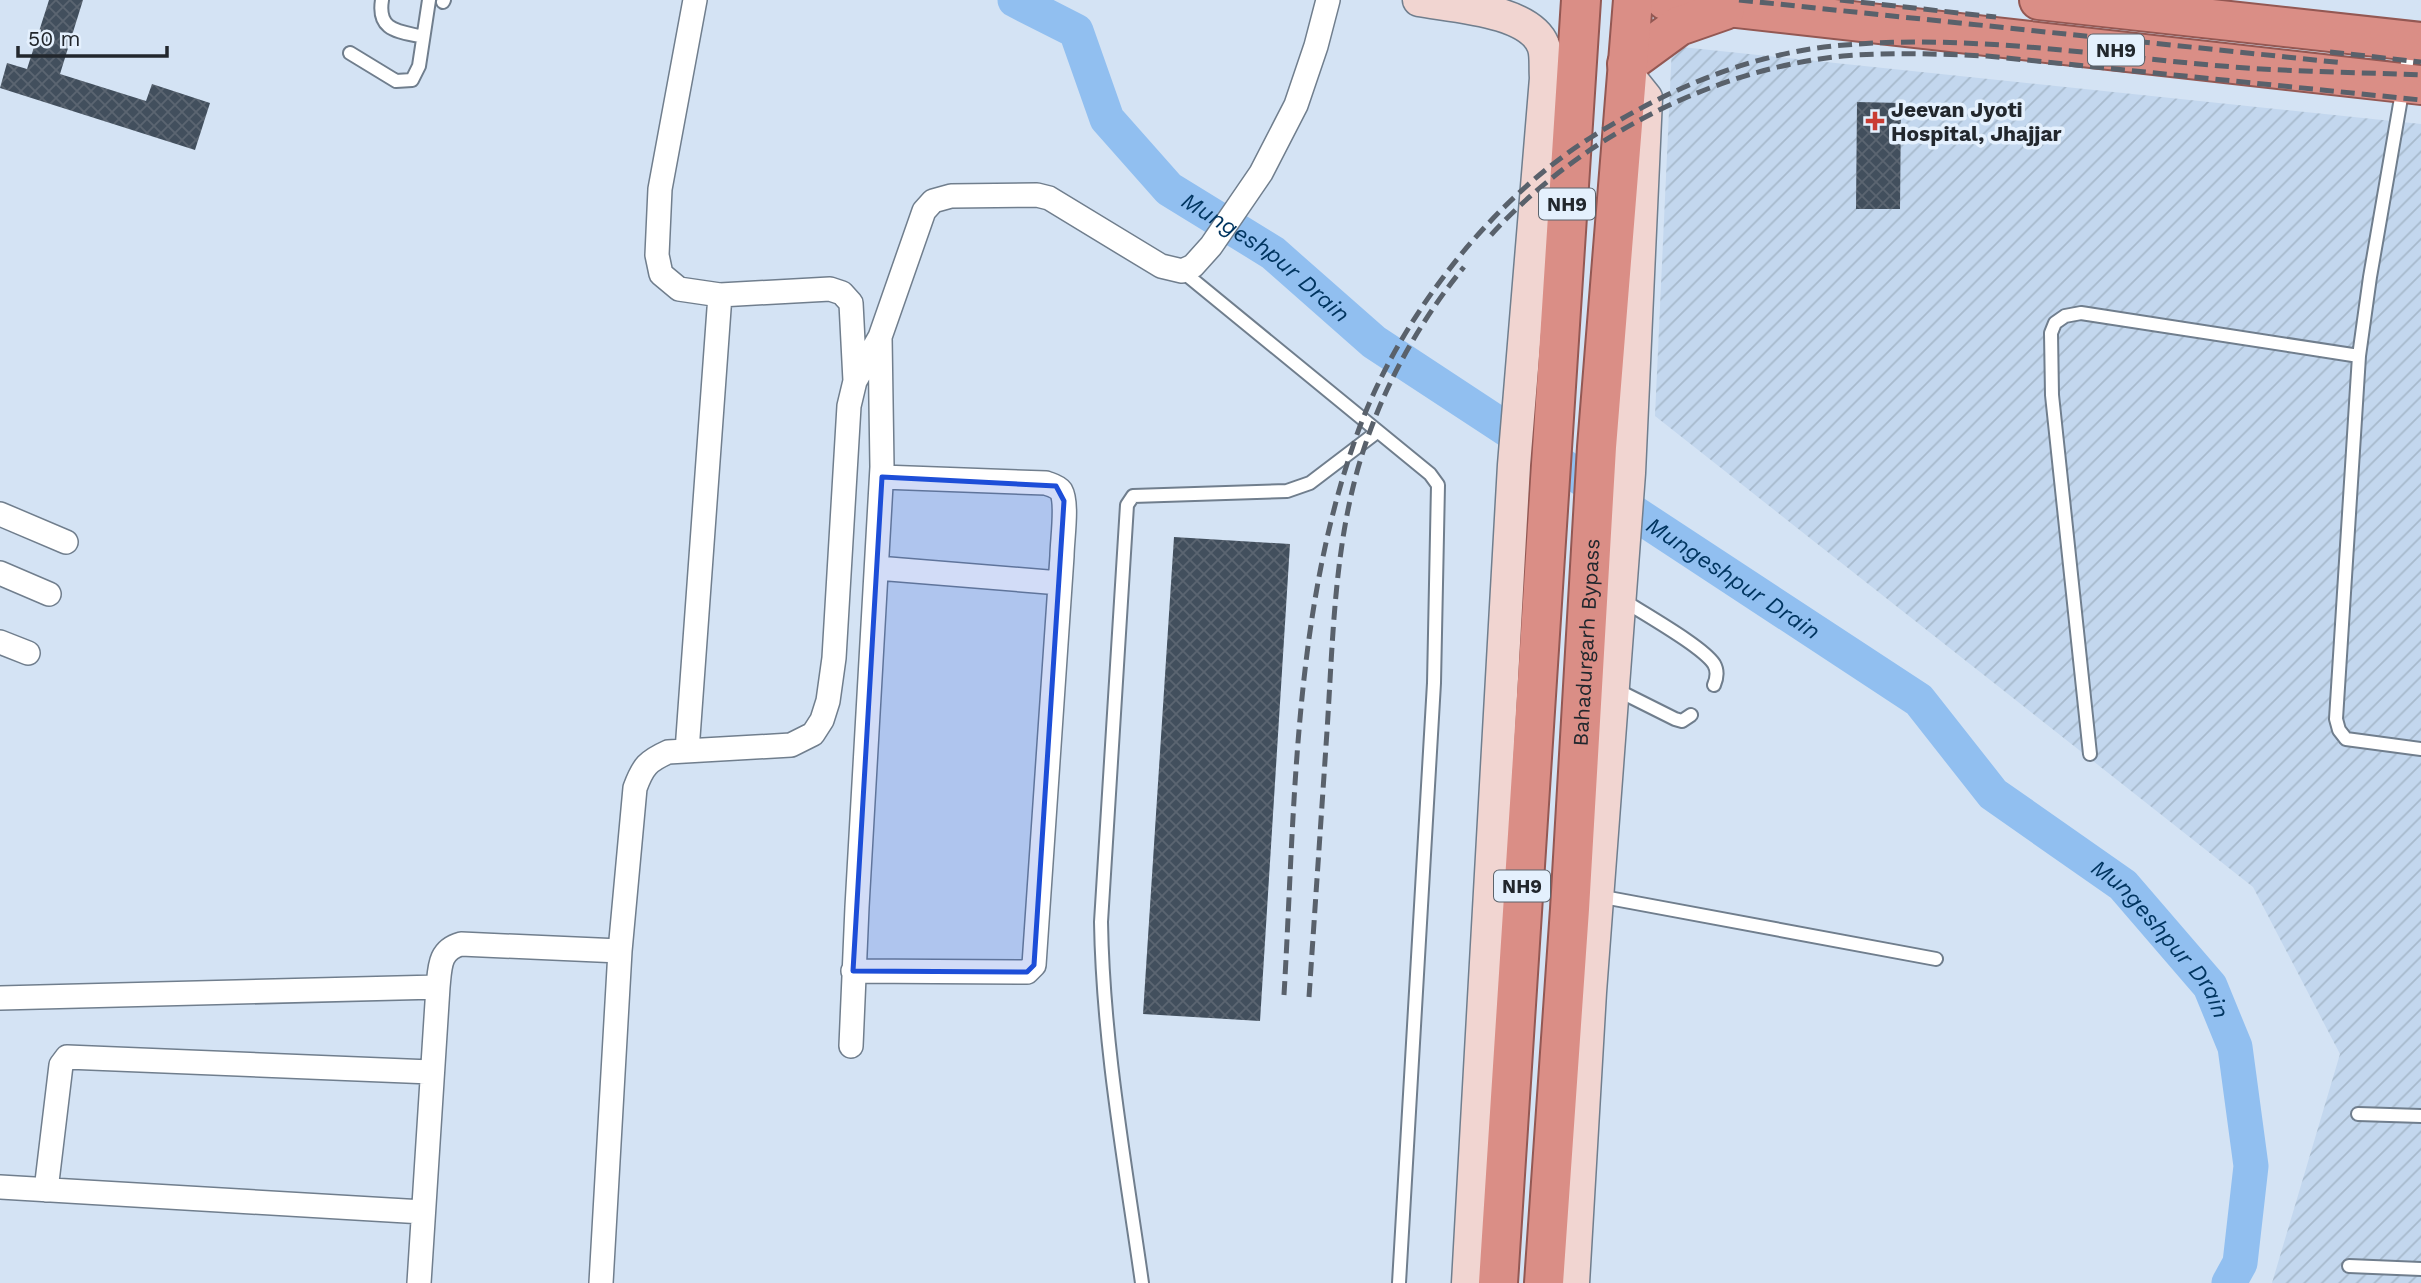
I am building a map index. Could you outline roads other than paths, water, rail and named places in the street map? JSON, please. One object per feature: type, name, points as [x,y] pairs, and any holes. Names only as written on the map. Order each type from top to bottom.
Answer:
[{"type":"highway","points":[[1552,0],[1567,18],[1579,18]]},
{"type":"highway","name":"Bahadurgarh Bypass","points":[[1544,1283],[1569,923],[1608,535],[1597,447],[1633,0]]},
{"type":"highway","name":"NH9","points":[[1665,0],[2412,84]]},
{"type":"highway","name":"NH9","points":[[2039,0],[2195,8],[2416,41]]},
{"type":"highway","points":[[1627,69],[1679,26],[1733,7]]},
{"type":"highway","name":"NH9","points":[[1498,1283],[1579,18]]},
{"type":"main road","points":[[1419,0],[1516,20],[1531,28],[1544,46],[1546,78],[1514,465],[1468,1283]]},
{"type":"main road","points":[[1573,1283],[1597,896],[1620,598],[1608,535],[1629,473],[1646,98],[1627,69]]},
{"type":"street","points":[[695,0],[660,189],[657,256],[661,274],[679,289],[720,295],[830,289],[842,293],[851,303],[855,381]]},
{"type":"street","points":[[601,1283],[620,951],[635,788],[640,773],[650,760],[668,752],[791,745],[813,734],[822,720],[828,701],[834,658],[849,406],[855,381],[880,337],[924,211],[933,201],[951,196],[1024,194],[1049,198],[1161,266],[1182,271],[1193,266],[1211,246],[1261,173],[1296,105],[1328,0]]},
{"type":"street","points":[[687,751],[720,295]]},
{"type":"street","points":[[851,1046],[882,477],[880,337]]},
{"type":"street","points":[[853,971],[1027,972],[1034,965],[1060,583],[1064,501],[1062,492],[1056,486],[1046,483],[882,477]]},
{"type":"street","points":[[0,514],[66,542]]},
{"type":"street","points":[[877,568],[1060,583]]},
{"type":"street","points":[[0,573],[49,594]]},
{"type":"street","points":[[0,642],[27,653]]},
{"type":"street","points":[[419,1283],[431,1072],[438,987],[442,959],[446,951],[461,944],[620,951]]},
{"type":"street","points":[[0,998],[438,987]]},
{"type":"street","points":[[46,1190],[61,1065],[67,1057],[431,1072]]},
{"type":"street","points":[[0,1187],[423,1212]]},
{"type":"lane","points":[[382,0],[382,21],[389,27],[423,37]]},
{"type":"lane","points":[[349,52],[396,81],[412,80],[419,66],[429,0]]},
{"type":"lane","points":[[2416,41],[2412,84],[2370,277],[2360,356],[2336,719],[2339,730],[2346,739],[2421,749]]},
{"type":"lane","points":[[1182,271],[1436,480],[1439,494],[1434,684],[1399,1283]]},
{"type":"lane","points":[[2090,754],[2052,395],[2051,333],[2055,323],[2065,316],[2081,313],[2360,356]]},
{"type":"lane","points":[[1142,1283],[1107,1025],[1101,935],[1126,505],[1133,496],[1287,491],[1310,483],[1377,432]]},
{"type":"lane","points":[[1620,598],[1704,653],[1716,666],[1717,677],[1714,685]]},
{"type":"lane","points":[[1613,688],[1675,719],[1686,720],[1691,715]]},
{"type":"lane","points":[[1597,896],[1936,959]]},
{"type":"lane","points":[[2358,1114],[2421,1116]]},
{"type":"lane","points":[[2349,1266],[2421,1269]]},
{"type":"waterway","name":"Mungeshpur Drain","points":[[1015,0],[1076,31],[1107,119],[1169,189],[1273,253],[1374,342],[1919,700],[1993,794],[2123,885],[2210,986],[2235,1047],[2251,1166],[2240,1263],[2229,1283]]},
{"type":"railway","points":[[1739,0],[2344,63]]},
{"type":"railway","points":[[1840,0],[1996,17]]},
{"type":"railway","points":[[1284,995],[1295,785],[1308,645],[1319,575],[1355,440],[1388,365],[1430,295],[1477,236],[1538,176],[1590,138],[1677,91],[1707,78],[1769,58],[1834,46],[1931,42],[1979,44],[2247,68],[2421,75]]},
{"type":"railway","points":[[2330,52],[2421,62]]},
{"type":"railway","points":[[1491,235],[1526,200],[1565,168],[1607,139],[1651,114],[1698,93],[1794,63],[1843,56],[1897,54],[1987,56],[2421,100]]},
{"type":"railway","points":[[1309,997],[1333,628],[1340,559],[1352,491],[1370,432],[1391,382],[1431,311],[1464,267]]},
{"type":"place","name":"Jeevan Jyoti Hospital, Jhajjar","points":[[1875,121]]}]
